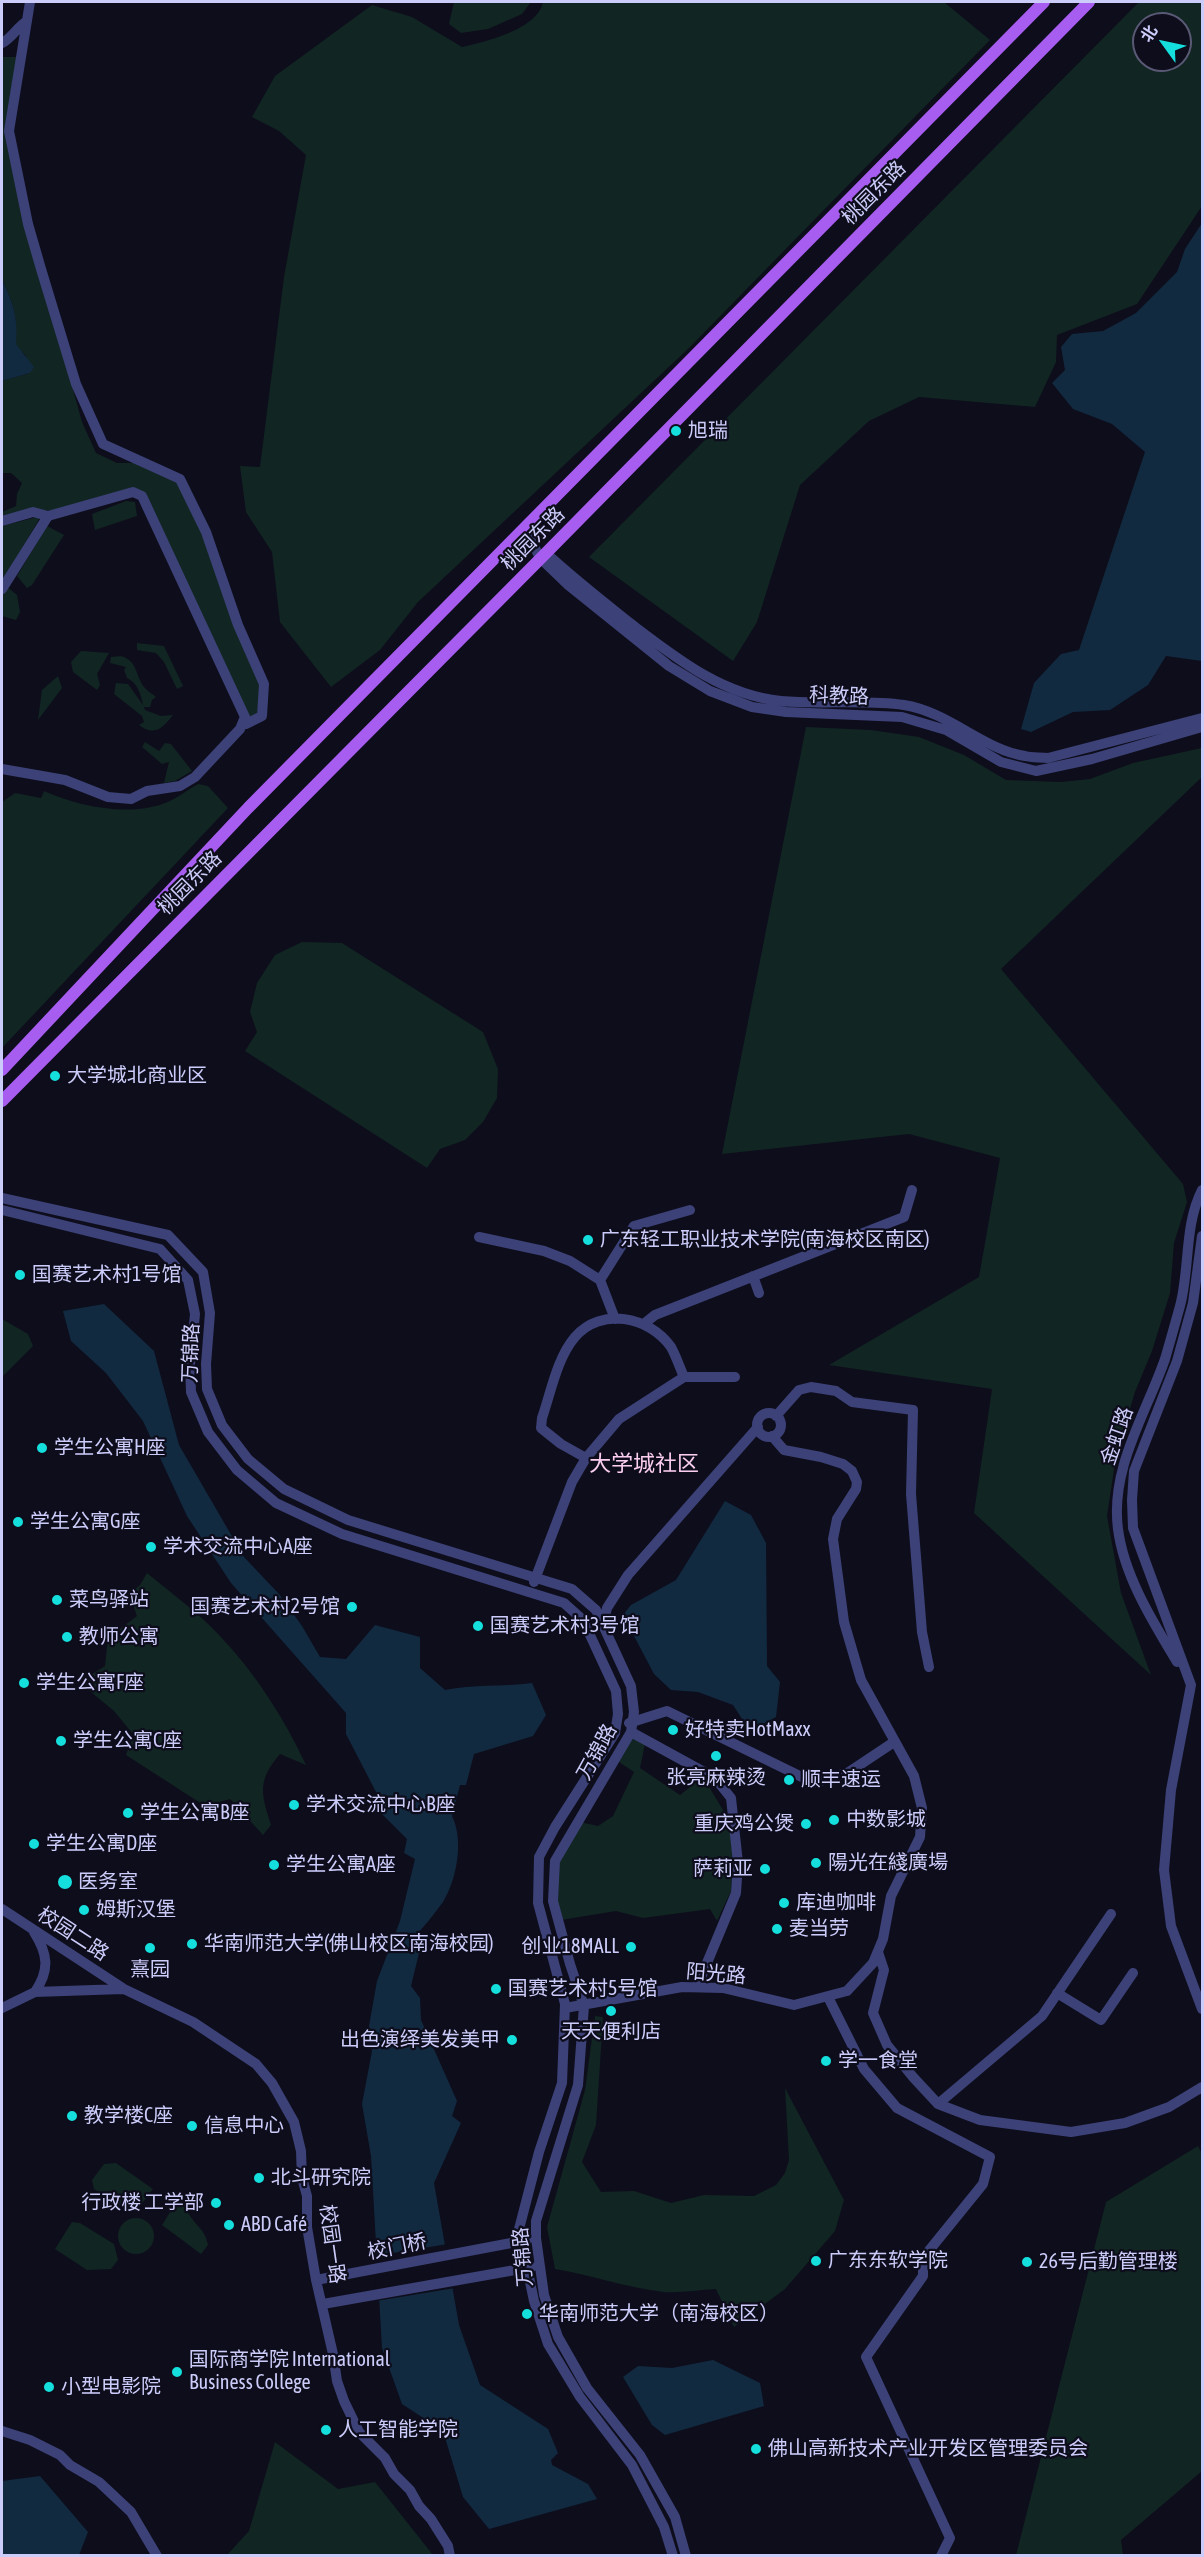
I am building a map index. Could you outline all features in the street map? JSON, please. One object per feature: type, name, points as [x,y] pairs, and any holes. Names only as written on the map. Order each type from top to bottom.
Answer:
[{"type":"main road","name":"桃园东路","points":[[2,1070],[248,808],[1044,2]]},
{"type":"main road","name":"桃园东路","points":[[2,1101],[1089,2]]},
{"type":"street","points":[[30,2],[9,131],[28,224],[76,384],[103,444],[180,478],[206,532],[238,625],[264,684],[261,716],[246,724]]},
{"type":"street","points":[[2,43],[10,39],[21,24],[27,21]]},
{"type":"street","points":[[2,521],[33,512],[48,516],[134,492],[142,496],[245,717],[240,729],[195,777],[180,786],[147,791],[131,799],[108,797],[65,780],[2,769]]},
{"type":"street","points":[[2,589],[48,516]]},
{"type":"street","name":"科教路","points":[[524,529],[567,584],[669,666],[710,692],[752,707],[786,712],[902,717],[946,730],[1001,762],[1036,771],[1092,759],[1203,727]]},
{"type":"street","name":"科教路","points":[[543,556],[674,656],[711,679],[749,695],[781,701],[904,705],[939,715],[994,744],[1023,756],[1048,758],[1203,718]]},
{"type":"street","points":[[645,1323],[654,1315],[904,1217],[912,1190]]},
{"type":"street","name":"金虹路","points":[[1191,1685],[1129,1572],[1118,1529],[1118,1499],[1122,1467],[1165,1359],[1182,1299],[1189,1240],[1198,1198],[1203,1190]]},
{"type":"street","name":"万锦路","points":[[2,1197],[168,1235],[203,1272],[210,1313],[206,1364],[207,1389],[222,1425],[248,1459],[284,1490],[348,1520],[536,1576],[572,1589],[596,1610],[631,1686],[634,1712],[632,1727],[555,1861],[553,1901],[584,2006],[578,2085],[536,2221],[536,2238],[544,2295],[558,2337],[587,2388],[640,2455],[675,2517],[686,2556]]},
{"type":"street","name":"万锦路","points":[[2,1210],[160,1249],[189,1280],[195,1314],[190,1364],[191,1392],[208,1432],[222,1451],[237,1470],[276,1503],[342,1534],[532,1591],[564,1603],[583,1620],[616,1691],[617,1724],[615,1733],[555,1827],[539,1857],[538,1903],[565,2008],[562,2083],[539,2152],[521,2219],[521,2242],[534,2301],[548,2344],[580,2397],[632,2465],[664,2527],[673,2556]]},
{"type":"street","points":[[600,1280],[634,1226],[690,1210]]},
{"type":"street","name":"金虹路","points":[[1191,1685],[1133,1528],[1132,1500],[1134,1471],[1177,1361],[1188,1322],[1203,1236]]},
{"type":"street","points":[[479,1237],[544,1251],[570,1261],[600,1280],[615,1319]]},
{"type":"street","points":[[753,1276],[759,1293]]},
{"type":"street","points":[[586,1458],[561,1444],[541,1428],[542,1418],[564,1353],[576,1335],[599,1321],[615,1319],[645,1323],[670,1347],[684,1377]]},
{"type":"street","points":[[532,1591],[572,1482],[586,1458],[619,1419],[684,1377],[735,1377]]},
{"type":"street","points":[[777,1416],[800,1390],[812,1387],[836,1391],[852,1402],[913,1410],[911,1494],[921,1632],[929,1667]]},
{"type":"street","points":[[777,1416],[765,1414],[759,1419],[758,1427],[761,1434],[772,1436],[784,1450],[843,1464],[852,1471],[857,1482],[856,1489],[837,1519],[833,1539],[844,1622],[861,1680],[914,1776],[922,1808],[920,1837],[891,1896],[878,1952],[884,1970],[873,2013],[887,2045],[913,2078],[938,2104],[980,2120],[1071,2132],[1125,2123],[1169,2107],[1203,2087]]},
{"type":"street","points":[[772,1436],[781,1426],[777,1416]]},
{"type":"street","points":[[603,1625],[607,1608],[628,1575],[758,1427]]},
{"type":"street","points":[[1191,1685],[1171,1790],[1164,1870],[1170,1926],[1203,2009]]},
{"type":"street","points":[[632,1727],[667,1711],[814,1783],[849,1772],[894,1742]]},
{"type":"street","points":[[617,1724],[632,1727],[715,1778],[731,1798],[738,1863],[736,1893],[698,1987]]},
{"type":"street","name":"校园二路","points":[[2,1909],[124,1989]]},
{"type":"street","points":[[938,2104],[1042,2016],[1111,1914]]},
{"type":"street","points":[[31,1928],[40,1941],[46,1964],[44,1978],[34,1992]]},
{"type":"street","name":"阳光路","points":[[565,2008],[682,1987],[723,1988],[795,2005],[847,1991],[873,1963],[878,1952]]},
{"type":"street","points":[[1057,1993],[1101,2020],[1132,1973]]},
{"type":"street","points":[[2,2008],[34,1992],[124,1989]]},
{"type":"street","name":"校园一路","points":[[124,1989],[193,2022],[256,2064],[272,2083],[294,2122],[301,2151],[302,2178],[307,2196],[307,2227],[337,2381],[359,2432],[385,2458],[394,2474],[410,2490],[419,2506],[431,2518],[448,2546],[450,2556]]},
{"type":"street","points":[[828,1997],[864,2069],[897,2108],[990,2157],[983,2184],[922,2258],[923,2277],[866,2357],[950,2538],[941,2556]]},
{"type":"street","name":"校门桥","points":[[316,2280],[536,2238]]},
{"type":"street","points":[[323,2304],[540,2265]]},
{"type":"street","points":[[2,2431],[30,2440],[60,2456],[70,2465],[99,2482],[131,2512],[157,2556]]},
{"type":"green space","points":[[454,2],[531,2],[522,14],[488,29],[461,33],[449,24]]},
{"type":"green space","points":[[543,2],[944,2],[990,40],[689,348],[418,602],[380,650],[331,687],[280,622],[272,552],[246,512],[240,466],[260,467],[284,277],[306,155],[279,131],[252,117],[275,76],[372,5],[412,17],[462,47],[496,38],[521,27],[539,11]]},
{"type":"green space","points":[[1139,2],[1202,2],[1202,206],[1137,304],[1057,335],[1056,362],[1035,407],[919,397],[869,421],[800,485],[757,622],[733,661],[589,557]]},
{"type":"green space","points":[[2,57],[18,57],[9,131],[28,224],[82,422],[96,453],[117,463],[139,463],[180,479],[264,684],[257,713],[246,724],[141,496],[53,511],[33,509],[2,517],[2,512],[16,506],[17,494],[22,483],[11,473],[2,473],[2,381],[30,373],[26,356],[15,344],[14,311],[2,280]]},
{"type":"green space","points":[[126,501],[135,502],[137,516],[95,530],[92,514]]},
{"type":"green space","points":[[41,516],[2,582],[2,526]]},
{"type":"green space","points":[[47,526],[64,535],[32,585],[27,588],[17,576]]},
{"type":"green space","points":[[6,586],[17,595],[20,612],[16,620],[2,616],[2,594]]},
{"type":"green space","points":[[137,643],[164,646],[183,686],[177,689],[164,662],[156,653],[137,650]]},
{"type":"green space","points":[[81,651],[109,653],[97,674],[100,685],[97,690],[73,672],[71,662]]},
{"type":"green space","points":[[121,656],[130,661],[144,687],[156,697],[152,700],[150,707],[144,707],[145,710],[161,716],[173,715],[166,724],[154,731],[144,729],[139,725],[144,722],[142,716],[114,694],[116,683],[128,684],[143,705],[136,686],[127,678],[124,670],[126,667],[110,663],[111,657]]},
{"type":"green space","points":[[58,676],[62,688],[38,720],[42,690]]},
{"type":"green space","points":[[806,727],[871,730],[919,737],[964,755],[1006,780],[1061,782],[1090,779],[1133,763],[1202,748],[1202,777],[1001,969],[1183,1184],[1187,1202],[1174,1243],[1170,1293],[1152,1351],[1135,1392],[1116,1456],[1107,1516],[1121,1593],[1151,1675],[974,1513],[992,1389],[829,1365],[979,1277],[1000,1158],[909,1134],[722,1154]]},
{"type":"green space","points":[[145,742],[159,751],[165,743],[171,744],[192,771],[175,781],[164,783],[169,762],[162,764],[142,747]]},
{"type":"green space","points":[[198,784],[208,786],[228,808],[2,1048],[2,802],[15,793],[41,798],[44,791],[90,806],[123,810],[140,809],[170,801]]},
{"type":"green space","points":[[302,942],[342,943],[483,1032],[498,1069],[497,1098],[483,1122],[465,1140],[440,1149],[427,1168],[245,1051],[257,1032],[250,1012],[257,983],[275,955]]},
{"type":"green space","points":[[2,1319],[28,1334],[33,1346],[2,1377]]},
{"type":"green space","points":[[147,1573],[203,1619],[246,1666],[288,1730],[306,1765],[280,1754],[267,1772],[263,1796],[271,1825],[263,1835],[230,1799],[205,1806],[126,1755],[133,1734],[114,1711],[79,1682],[105,1666],[108,1638],[137,1616],[129,1594],[140,1585]]},
{"type":"green space","points":[[633,1736],[645,1744],[640,1768],[680,1795],[703,1777],[731,1823],[733,1865],[731,1891],[717,1921],[710,1909],[643,1918],[616,1911],[561,1920],[556,1901],[558,1861],[580,1822],[598,1826],[613,1816],[634,1772],[619,1762]]},
{"type":"green space","points":[[595,2016],[603,2017],[596,2125],[582,2162],[601,2192],[634,2191],[671,2203],[704,2195],[754,2196],[776,2185],[785,2173],[789,2160],[785,2088],[844,2200],[835,2231],[785,2289],[734,2327],[716,2289],[664,2292],[636,2288],[555,2269],[547,2227],[585,2090]]},
{"type":"green space","points":[[1198,2146],[1202,2154],[1202,2471],[1121,2540],[1123,2555],[1016,2555],[1106,2202]]},
{"type":"green space","points":[[116,2163],[153,2189],[140,2206],[123,2207],[94,2189],[92,2180],[104,2164]]},
{"type":"green space","points":[[174,2206],[185,2206],[204,2234],[208,2245],[201,2254],[162,2225]]},
{"type":"green space","points":[[136,2218],[149,2223],[154,2236],[149,2249],[136,2254],[123,2249],[118,2236],[123,2223]]},
{"type":"green space","points":[[72,2222],[80,2223],[114,2244],[118,2260],[111,2269],[87,2270],[55,2249]]},
{"type":"green space","points":[[275,2442],[338,2489],[375,2482],[433,2555],[227,2555],[249,2531]]},
{"type":"water","points":[[1202,223],[1202,661],[1166,656],[1148,685],[1110,710],[1073,712],[1031,732],[1021,729],[1034,683],[1061,654],[1079,650],[1145,452],[1112,424],[1073,409],[1052,383],[1065,370],[1061,347],[1072,334],[1103,331],[1136,313],[1177,272],[1185,249]]},
{"type":"water","points":[[2,280],[14,311],[16,344],[34,367],[30,373],[2,381]]},
{"type":"water","points":[[104,1304],[154,1351],[179,1445],[244,1557],[279,1594],[302,1626],[320,1657],[346,1659],[375,1625],[420,1637],[420,1668],[445,1690],[532,1683],[546,1715],[533,1736],[474,1754],[466,1785],[460,1785],[452,1816],[458,1836],[455,1871],[443,1902],[413,1939],[420,1949],[411,1986],[420,1998],[421,2020],[457,2101],[452,2116],[461,2123],[434,2183],[459,2325],[480,2385],[548,2429],[558,2453],[551,2460],[552,2465],[588,2484],[597,2499],[489,2529],[463,2497],[443,2431],[402,2404],[382,2348],[371,2156],[362,2104],[372,2051],[369,2026],[377,1981],[400,1921],[415,1859],[404,1853],[407,1839],[373,1805],[376,1792],[346,1734],[346,1713],[231,1583],[187,1516],[143,1421],[106,1373],[71,1341],[63,1311]]},
{"type":"water","points":[[725,1501],[751,1515],[766,1543],[767,1666],[780,1682],[776,1717],[761,1725],[744,1722],[733,1705],[698,1692],[671,1690],[654,1674],[623,1615],[631,1605],[676,1580]]},
{"type":"water","points":[[713,2360],[760,2383],[764,2406],[665,2435],[652,2425],[623,2377],[638,2366],[672,2368]]},
{"type":"water","points":[[40,2476],[88,2532],[79,2555],[2,2555],[2,2481]]},
{"type":"pier","points":[[448,2244],[455,2288],[376,2301],[374,2256]]},
{"type":"place","name":"旭瑞","points":[[676,431]]},
{"type":"place","name":"大学城北商业区","points":[[55,1076]]},
{"type":"place","name":"广东轻工职业技术学院(南海校区南区)","points":[[588,1240]]},
{"type":"place","name":"国赛艺术村1号馆","points":[[20,1275]]},
{"type":"place","name":"学生公寓H座","points":[[42,1448]]},
{"type":"place","name":"学生公寓G座","points":[[18,1522]]},
{"type":"place","name":"学术交流中心A座","points":[[151,1547]]},
{"type":"place","name":"菜鸟驿站","points":[[57,1600]]},
{"type":"place","name":"国赛艺术村2号馆","points":[[352,1607]]},
{"type":"place","name":"国赛艺术村3号馆","points":[[478,1626]]},
{"type":"place","name":"教师公寓","points":[[67,1637]]},
{"type":"place","name":"学生公寓F座","points":[[24,1683]]},
{"type":"place","name":"好特卖HotMaxx","points":[[673,1730]]},
{"type":"place","name":"学生公寓C座","points":[[61,1741]]},
{"type":"place","name":"张亮麻辣烫","points":[[716,1756]]},
{"type":"place","name":"顺丰速运","points":[[789,1780]]},
{"type":"place","name":"学术交流中心B座","points":[[294,1805]]},
{"type":"place","name":"学生公寓B座","points":[[128,1813]]},
{"type":"place","name":"中数影城","points":[[834,1820]]},
{"type":"place","name":"重庆鸡公煲","points":[[806,1824]]},
{"type":"place","name":"学生公寓D座","points":[[34,1844]]},
{"type":"place","name":"陽光在綫廣場","points":[[816,1863]]},
{"type":"place","name":"学生公寓A座","points":[[274,1865]]},
{"type":"place","name":"萨莉亚","points":[[765,1869]]},
{"type":"place","name":"医务室","points":[[65,1882]]},
{"type":"place","name":"库迪咖啡","points":[[784,1903]]},
{"type":"place","name":"姆斯汉堡","points":[[84,1910]]},
{"type":"place","name":"麦当劳","points":[[777,1929]]},
{"type":"place","name":"华南师范大学(佛山校区南海校园)","points":[[192,1944]]},
{"type":"place","name":"创业18MALL","points":[[631,1947]]},
{"type":"place","name":"熹园","points":[[150,1948]]},
{"type":"place","name":"国赛艺术村5号馆","points":[[496,1989]]},
{"type":"place","name":"天天便利店","points":[[611,2011]]},
{"type":"place","name":"出色演绎美发美甲","points":[[512,2040]]},
{"type":"place","name":"学一食堂","points":[[826,2061]]},
{"type":"place","name":"教学楼C座","points":[[72,2116]]},
{"type":"place","name":"信息中心","points":[[192,2126]]},
{"type":"place","name":"北斗研究院","points":[[259,2178]]},
{"type":"place","name":"行政楼 工学部","points":[[216,2203]]},
{"type":"place","name":"ABD Café","points":[[229,2225]]},
{"type":"place","name":"广东东软学院","points":[[816,2261]]},
{"type":"place","name":"26号后勤管理楼","points":[[1027,2262]]},
{"type":"place","name":"华南师范大学（南海校区）","points":[[527,2314]]},
{"type":"place","name":"国际商学院 International Business College","points":[[177,2372]]},
{"type":"place","name":"小型电影院","points":[[49,2387]]},
{"type":"place","name":"人工智能学院","points":[[326,2430]]},
{"type":"place","name":"佛山高新技术产业开发区管理委员会","points":[[756,2449]]},
{"type":"district","name":"大学城社区","points":[[644,1464]]}]
